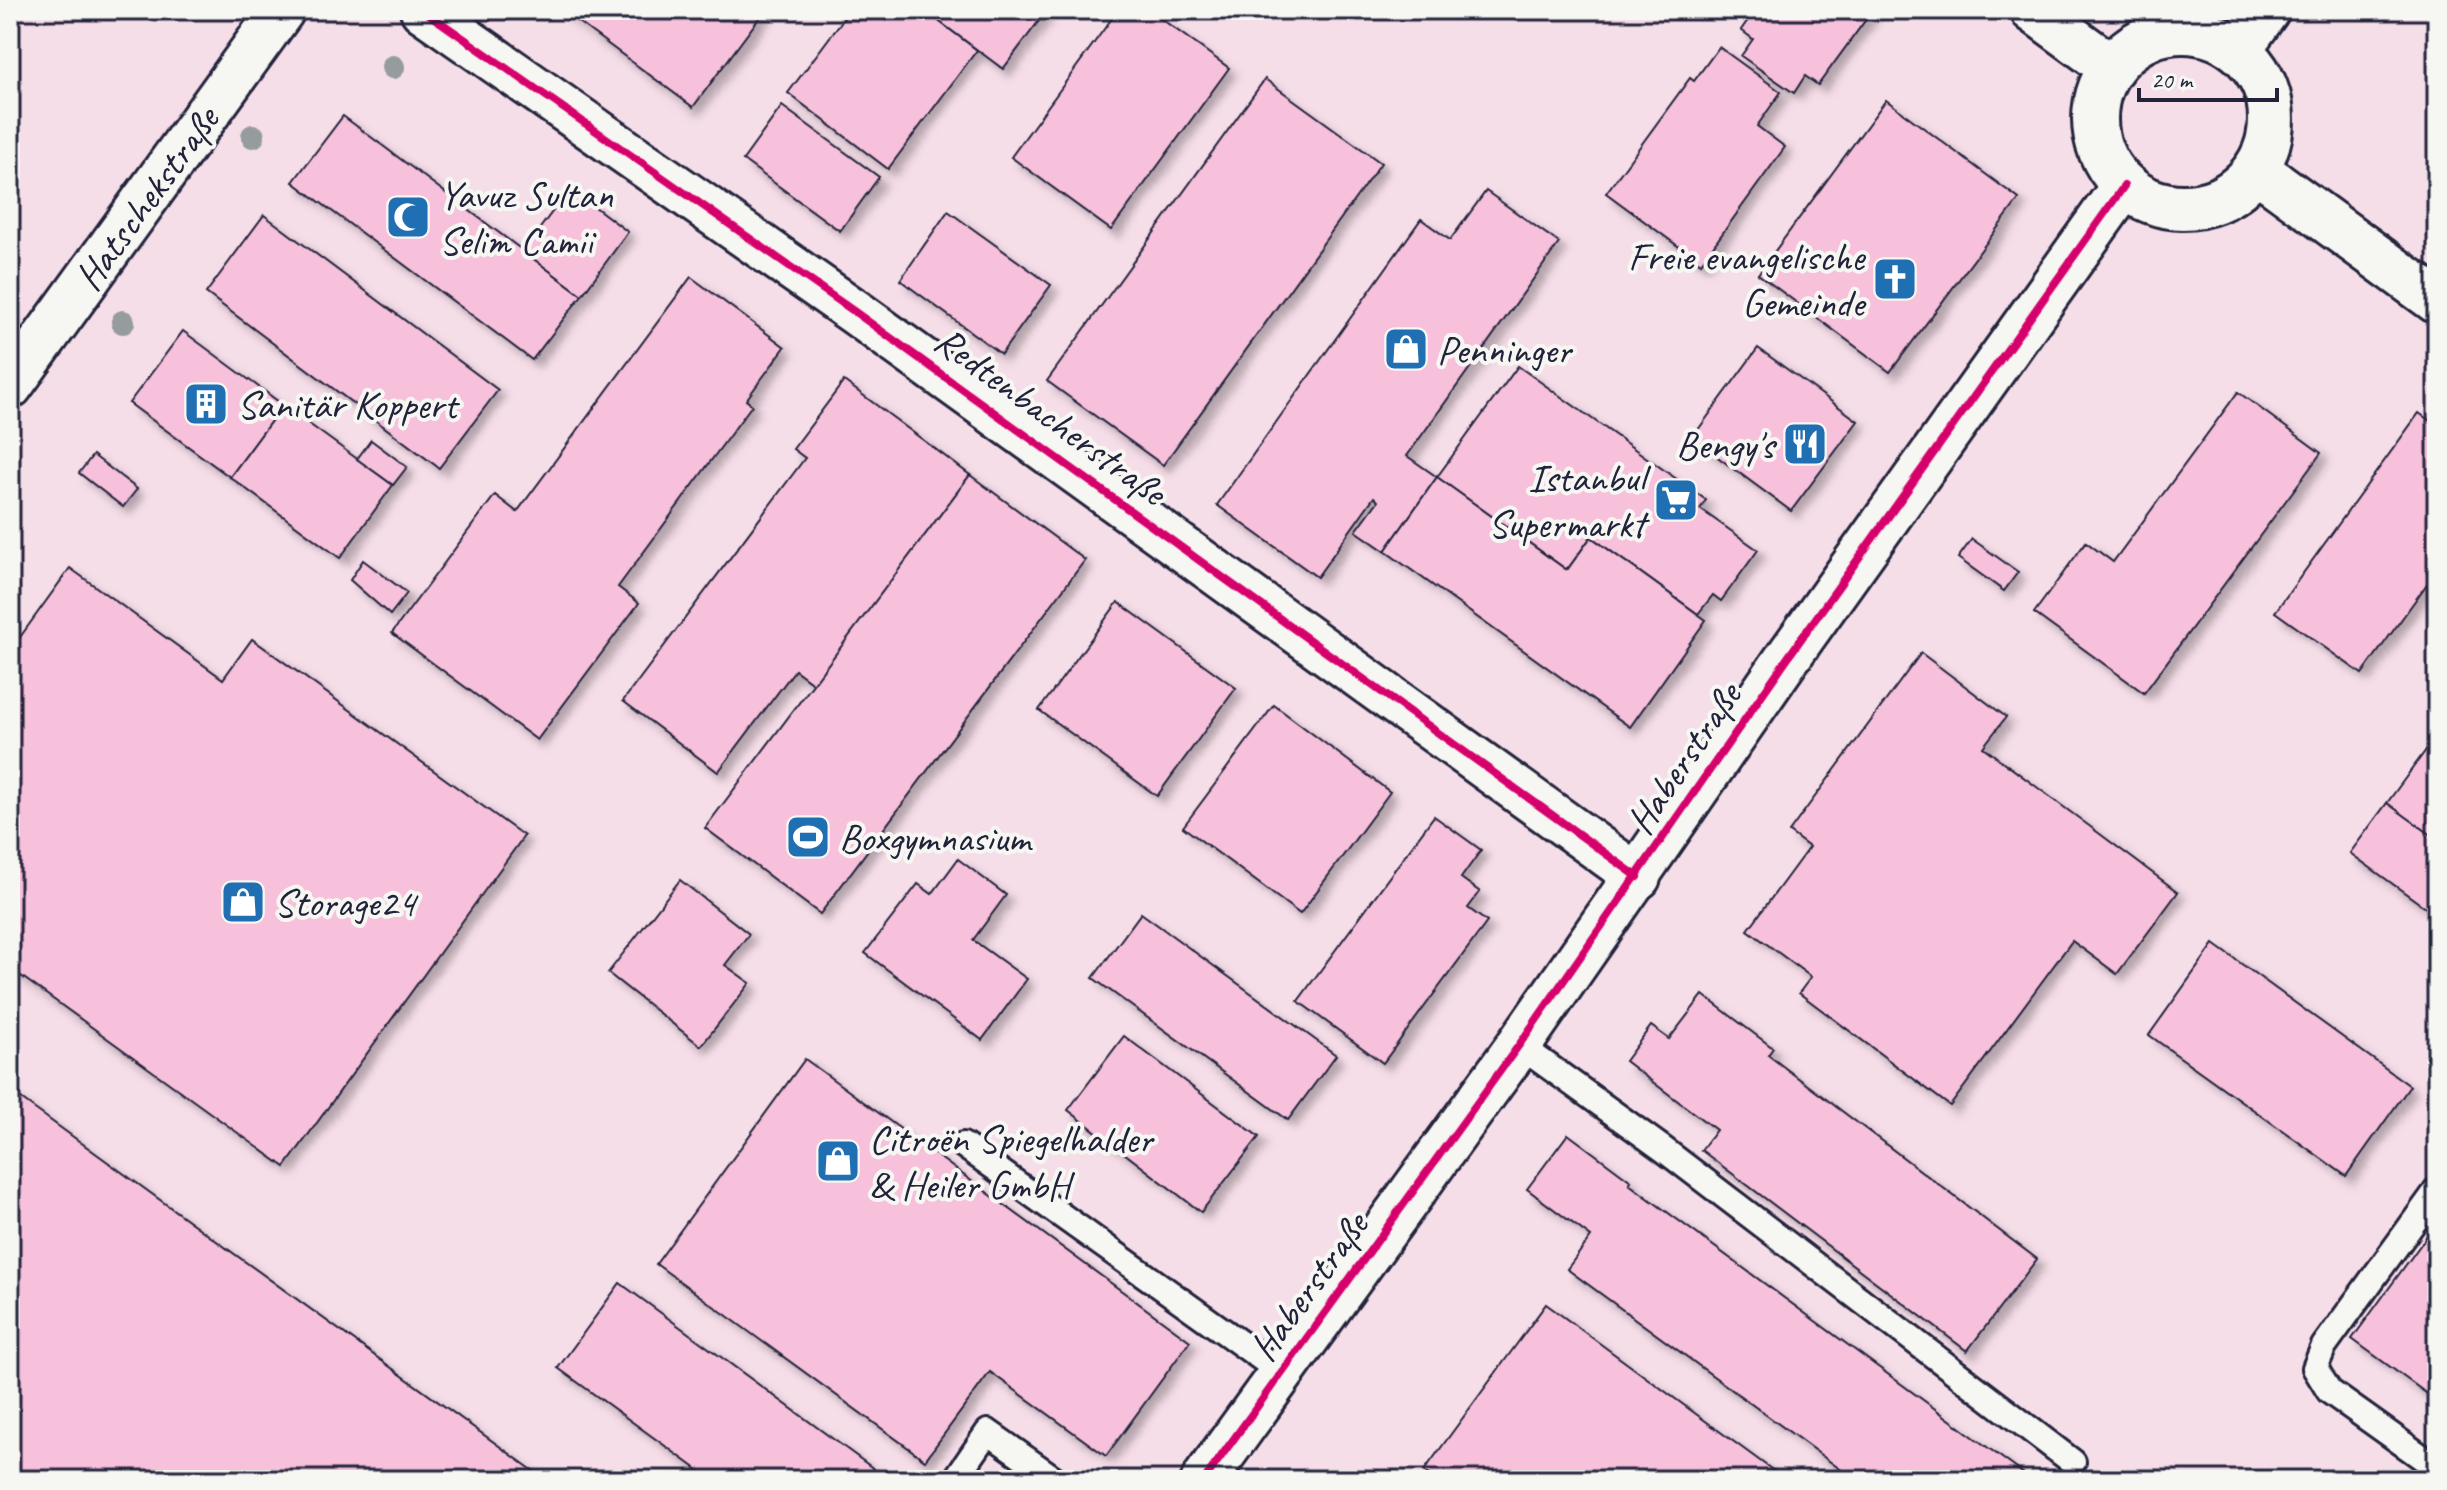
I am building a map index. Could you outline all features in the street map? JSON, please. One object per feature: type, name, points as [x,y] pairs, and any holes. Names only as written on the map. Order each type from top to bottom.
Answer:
[{"type":"street","name":"Hatschekstraße","points":[[10,386],[282,10]]},
{"type":"street","name":"Redtenbacherstraße","points":[[423,10],[879,330],[1638,877]]},
{"type":"street","points":[[2033,10],[2111,67]]},
{"type":"street","points":[[2239,49],[2267,10]]},
{"type":"street","points":[[2166,31],[2200,31],[2239,49],[2263,80],[2272,111],[2270,139],[2256,169],[2232,193],[2197,206],[2158,204],[2124,186],[2103,157],[2094,124],[2097,98],[2111,67],[2138,43],[2166,31]]},
{"type":"street","points":[[2256,169],[2437,301]]},
{"type":"street","name":"Haberstraße","points":[[1204,1480],[1519,1045],[1786,660],[2124,186]]},
{"type":"lane","points":[[1519,1045],[1663,1149],[2073,1462]]},
{"type":"lane","points":[[963,1145],[1282,1373]]},
{"type":"lane","points":[[2437,1190],[2324,1346],[2315,1368],[2329,1391],[2437,1468]]},
{"type":"lane","points":[[955,1480],[988,1432],[1056,1480]]},
{"type":"shaded area","points":[[10,10],[2437,10],[2437,1480],[10,1480]]},
{"type":"building","points":[[562,10],[765,10],[693,107]]},
{"type":"building","points":[[850,10],[924,10],[977,50],[888,169],[788,93]]},
{"type":"building","points":[[924,10],[1047,10],[1003,69]]},
{"type":"building","points":[[1118,10],[1149,10],[1229,68],[1111,230],[1011,157]]},
{"type":"building","points":[[1755,10],[1872,11],[1818,85],[1805,76],[1794,93],[1741,56],[1753,39],[1741,30]]},
{"type":"building","points":[[1719,47],[1781,92],[1757,126],[1785,147],[1701,263],[1606,193],[1690,78],[1694,81]]},
{"type":"building","points":[[1265,79],[1381,163],[1163,465],[1047,381]]},
{"type":"building","points":[[1886,100],[2019,199],[1890,372],[1758,274]]},
{"type":"building","points":[[782,106],[879,177],[840,231],[743,160]]},
{"type":"building","name":"Yavuz Sultan Selim Camii","points":[[343,116],[582,295],[532,360],[293,182]]},
{"type":"building","points":[[570,188],[628,232],[582,295],[523,251]]},
{"type":"building","name":"Penninger","points":[[1486,191],[1559,243],[1407,456],[1437,477],[1385,551],[1356,531],[1378,501],[1374,497],[1317,577],[1217,505],[1421,219],[1450,240]]},
{"type":"building","points":[[948,211],[1051,285],[1001,354],[900,280]]},
{"type":"building","points":[[264,215],[498,390],[439,468],[206,293]]},
{"type":"building","points":[[691,277],[785,347],[746,400],[752,405],[618,587],[639,603],[537,740],[392,633],[495,495],[517,512]]},
{"type":"building","name":"Sanitär Koppert","points":[[183,331],[283,405],[230,477],[129,403]]},
{"type":"building","points":[[1758,348],[1858,421],[1791,511],[1692,438]]},
{"type":"building","points":[[1518,366],[1706,500],[1700,509],[1758,550],[1721,601],[1713,595],[1698,614],[1591,537],[1567,570],[1437,477]]},
{"type":"building","points":[[844,381],[970,475],[814,684],[795,670],[718,772],[623,701],[805,458],[793,449]]},
{"type":"building","points":[[2238,392],[2321,453],[2144,693],[2034,613],[2086,542],[2113,562]]},
{"type":"building","points":[[283,405],[393,485],[340,558],[230,477]]},
{"type":"building","points":[[2419,413],[2437,426],[2437,570],[2362,674],[2275,612]]},
{"type":"building","points":[[371,440],[407,467],[393,485],[357,459]]},
{"type":"building","points":[[93,455],[137,489],[123,507],[79,473]]},
{"type":"building","points":[[970,475],[1085,560],[820,914],[705,828]]},
{"type":"building","points":[[1437,477],[1567,570],[1591,537],[1706,620],[1630,727],[1385,551]]},
{"type":"building","points":[[1972,539],[2018,572],[2004,591],[1958,558]]},
{"type":"building","points":[[363,560],[407,593],[390,615],[350,580]]},
{"type":"building","name":"Storage24","points":[[70,568],[223,679],[252,639],[524,836],[285,1167],[10,968],[10,651]]},
{"type":"building","points":[[1118,602],[1236,688],[1157,796],[1039,710]]},
{"type":"building","points":[[1921,653],[2006,717],[1983,747],[2178,892],[2117,974],[2072,941],[1950,1106],[1799,993],[1811,977],[1748,930],[1809,847],[1789,832]]},
{"type":"building","points":[[1274,705],[1390,792],[1300,914],[1183,827]]},
{"type":"building","points":[[2437,735],[2437,839],[2387,803]]},
{"type":"building","points":[[2387,803],[2437,839],[2437,916],[2350,853]]},
{"type":"building","points":[[1434,816],[1481,850],[1461,878],[1480,892],[1468,908],[1487,922],[1383,1063],[1298,1001]]},
{"type":"building","points":[[958,859],[1006,895],[973,940],[1027,979],[982,1040],[865,953],[918,884],[932,894]]},
{"type":"building","points":[[680,880],[749,934],[725,965],[750,983],[701,1046],[608,973]]},
{"type":"building","points":[[1141,913],[1336,1055],[1288,1120],[1093,978]]},
{"type":"building","points":[[2214,944],[2410,1086],[2346,1176],[2149,1035]]},
{"type":"building","points":[[1703,995],[1773,1048],[1768,1055],[2037,1259],[1967,1351],[1701,1150],[1716,1130],[1625,1061],[1651,1026],[1669,1039]]},
{"type":"building","points":[[1124,1036],[1259,1137],[1201,1212],[1068,1110]]},
{"type":"building","name":"Citroën Spiegelhalder & Heiler GmbH","points":[[805,1059],[1190,1341],[1106,1456],[990,1372],[925,1460],[656,1264]]},
{"type":"building","points":[[10,1091],[546,1480],[10,1480]]},
{"type":"building","points":[[1568,1134],[1631,1181],[1629,1184],[2032,1480],[1855,1480],[1567,1269],[1591,1237],[1527,1189]]},
{"type":"building","points":[[2437,1222],[2437,1401],[2352,1339]]},
{"type":"building","points":[[620,1283],[889,1480],[712,1480],[558,1368]]},
{"type":"building","points":[[1546,1304],[1786,1480],[1436,1480],[1424,1471]]},
{"type":"cycle path","points":[[423,10],[855,312],[1638,877]]},
{"type":"cycle path","points":[[1204,1480],[1519,1045],[1786,660],[2124,186]]},
{"type":"place","name":"Yavuz Sultan Selim Camii","points":[[408,217]]},
{"type":"place","name":"Freie evangelische Gemeinde","points":[[1895,279]]},
{"type":"place","name":"Penninger","points":[[1406,349]]},
{"type":"place","name":"Sanitär Koppert","points":[[206,404]]},
{"type":"place","name":"Bengy's","points":[[1805,444]]},
{"type":"place","name":"Istanbul Supermarkt","points":[[1676,500]]},
{"type":"place","name":"Boxgymnasium","points":[[808,837]]},
{"type":"place","name":"Storage24","points":[[243,902]]},
{"type":"place","name":"Citroën Spiegelhalder & Heiler GmbH","points":[[838,1161]]}]
